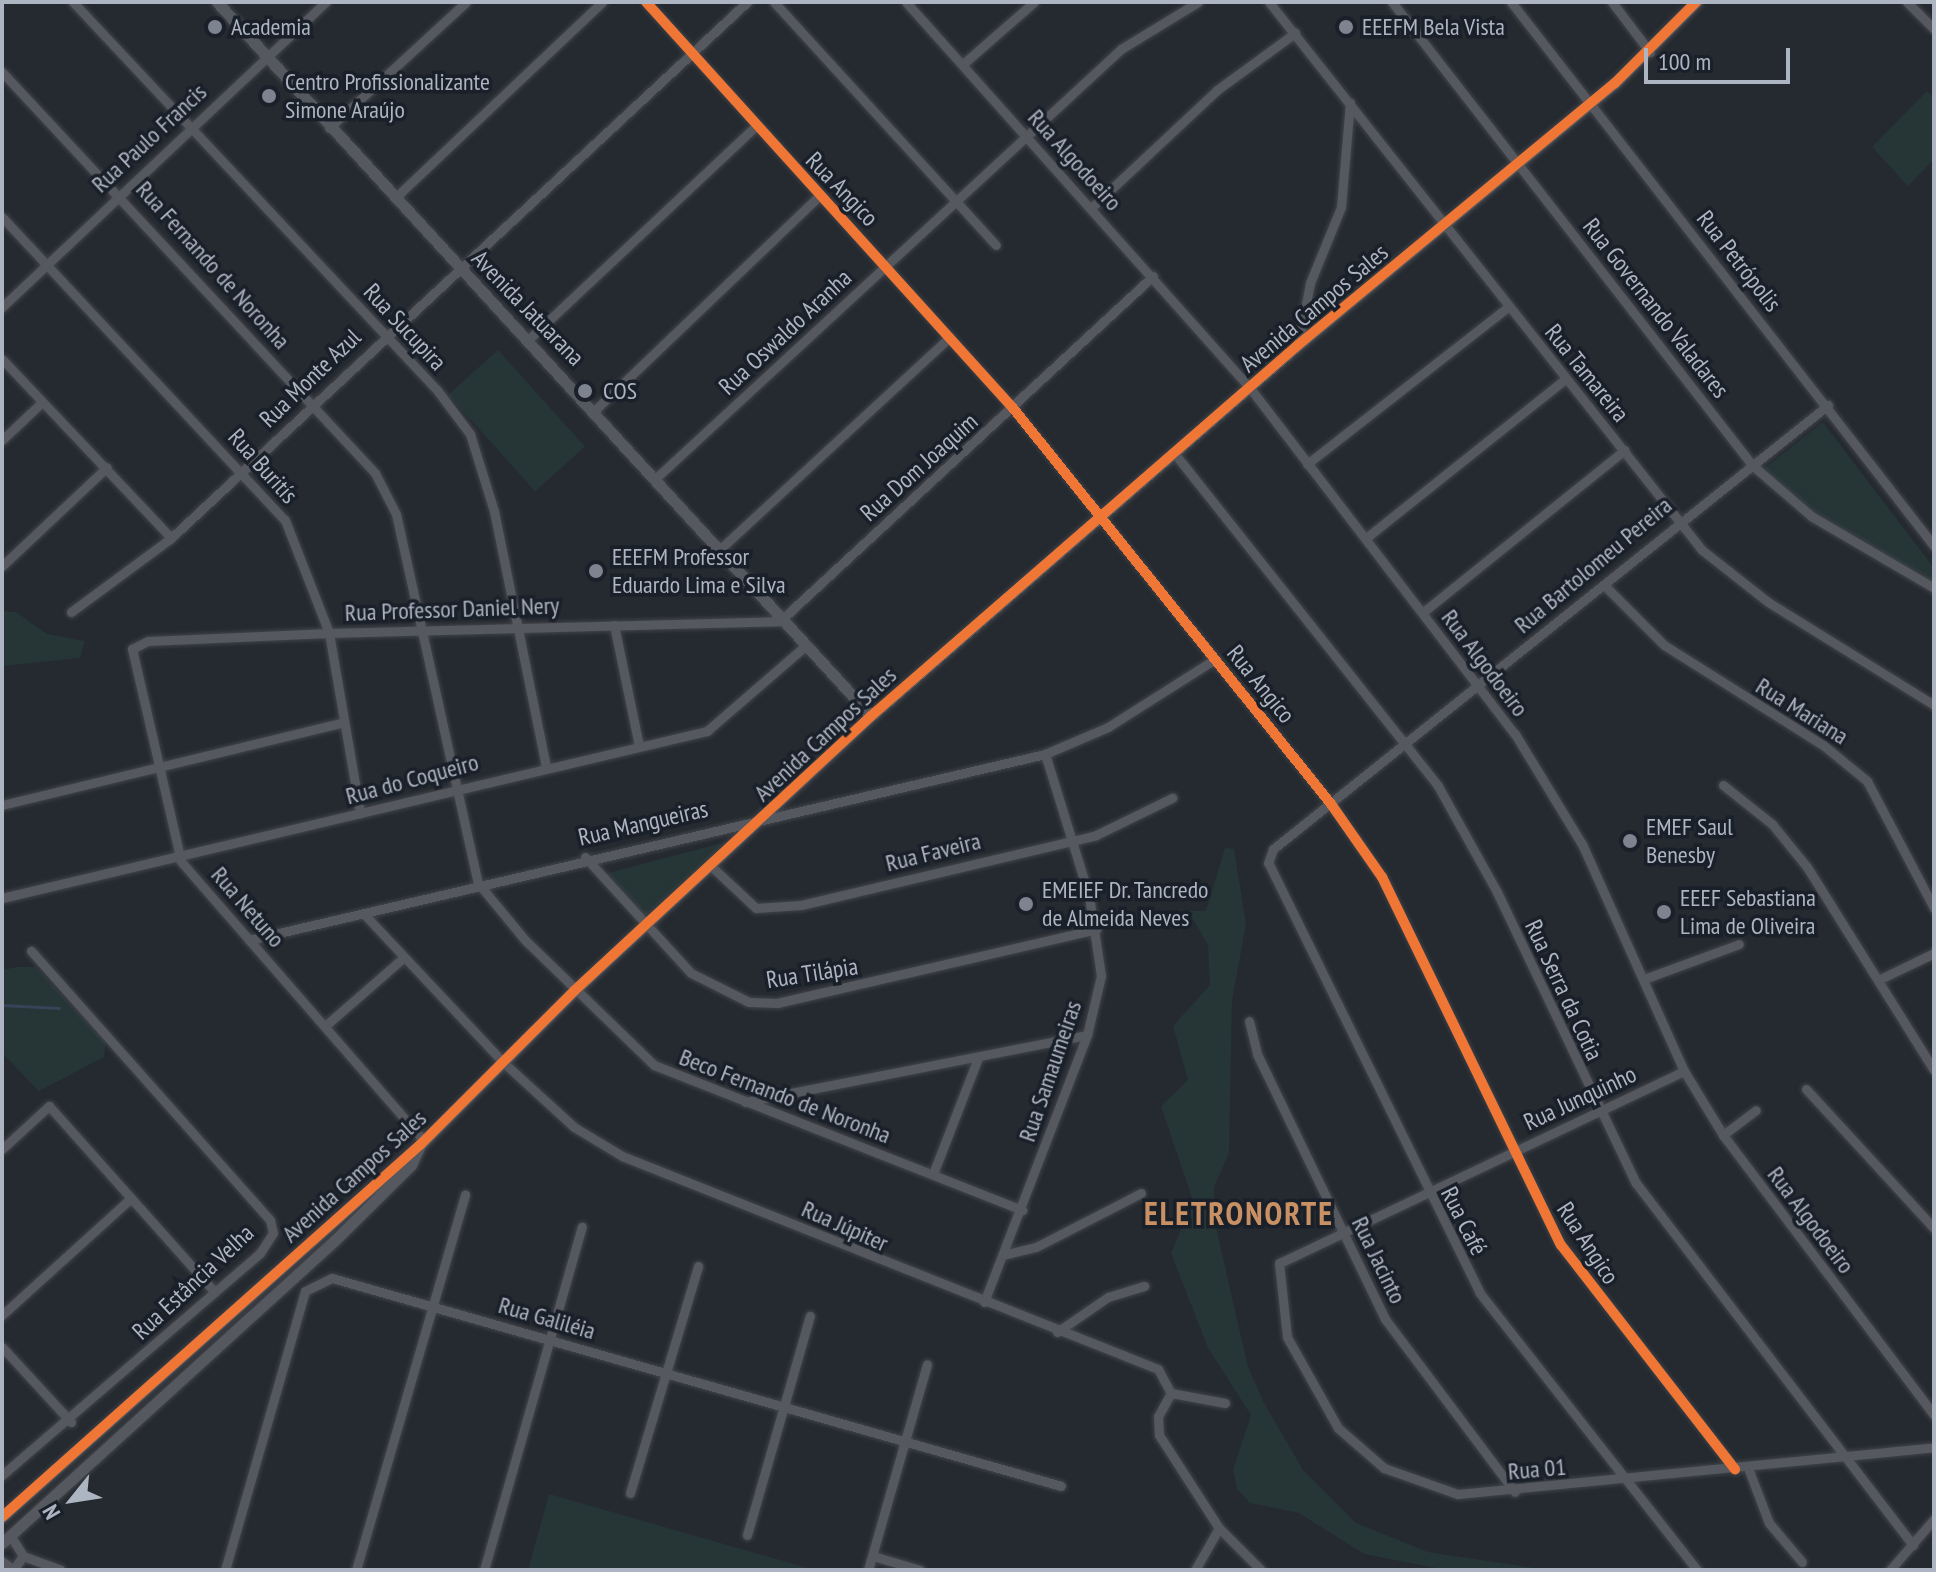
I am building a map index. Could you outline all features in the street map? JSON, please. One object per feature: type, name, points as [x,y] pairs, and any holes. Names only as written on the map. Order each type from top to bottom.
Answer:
[{"type":"street","name":"Rua Sucupira","points":[[73,2],[437,390],[480,455],[519,627],[546,766]]},
{"type":"street","name":"Avenida Jatuarana","points":[[217,2],[329,128],[656,478],[780,621],[871,716]]},
{"type":"street","name":"Rua Paulo Francis","points":[[2,307],[189,125],[326,2]]},
{"type":"street","points":[[329,128],[466,2]]},
{"type":"street","points":[[395,198],[602,2]]},
{"type":"street","name":"Rua Angico","points":[[646,2],[692,49],[755,127],[887,265],[1013,408],[1104,515],[1331,804],[1382,877],[1515,1151],[1586,1281],[1735,1469]]},
{"type":"street","name":"Rua Monte Azul","points":[[71,612],[171,538],[243,471],[310,402],[692,49],[747,2]]},
{"type":"street","points":[[774,2],[996,245]]},
{"type":"street","name":"Rua Algodoeiro","points":[[906,2],[1250,388],[1479,685],[1561,805],[1684,1071],[1723,1135],[1934,1415]]},
{"type":"street","points":[[963,64],[1034,2]]},
{"type":"street","name":"Rua Oswaldo Aranha","points":[[656,478],[1134,38],[1198,2]]},
{"type":"street","name":"Rua Tamareira","points":[[1269,2],[1677,519],[1729,574],[1934,705]]},
{"type":"street","name":"Rua Governando Valadares","points":[[1392,2],[1752,465],[1811,516],[1934,588]]},
{"type":"street","name":"Rua Petrópolis","points":[[1511,2],[1828,405],[1934,546]]},
{"type":"street","points":[[1612,2],[1650,52]]},
{"type":"street","name":"Avenida Campos Sales","points":[[2,1517],[423,1143],[574,991],[712,867],[871,716],[1298,345],[1650,52],[1696,2]]},
{"type":"street","points":[[1907,2],[1934,29]]},
{"type":"street","points":[[1091,208],[1217,90],[1295,33]]},
{"type":"street","name":"Rua Fernando de Noronha","points":[[2,72],[120,192],[366,461],[390,500],[423,629]]},
{"type":"street","points":[[1298,345],[1310,283],[1341,207],[1350,102]]},
{"type":"street","points":[[529,339],[755,127]]},
{"type":"street","points":[[594,411],[820,195]]},
{"type":"street","name":"Rua Buritís","points":[[2,217],[243,471],[295,537],[329,633],[342,723],[360,813]]},
{"type":"street","name":"Rua Dom Joaquim","points":[[780,621],[1153,276]]},
{"type":"street","points":[[1307,464],[1508,307]]},
{"type":"street","points":[[719,550],[950,337]]},
{"type":"street","points":[[2,359],[171,538]]},
{"type":"street","points":[[1366,538],[1565,379]]},
{"type":"street","points":[[2,440],[42,402]]},
{"type":"street","name":"Rua Bartolomeu Pereira","points":[[1273,849],[1604,585],[1677,519],[1828,405]]},
{"type":"street","points":[[1422,613],[1625,450]]},
{"type":"street","name":"Rua Serra da Cotia","points":[[1175,454],[1406,745],[1460,820],[1598,1113],[1684,1252],[1913,1545]]},
{"type":"street","points":[[2,566],[107,467]]},
{"type":"street","name":"Rua Mariana","points":[[1604,585],[1664,645],[1823,745],[1867,781],[1934,908]]},
{"type":"street","name":"Rua Professor Daniel Nery","points":[[130,653],[148,641],[423,629],[780,621]]},
{"type":"street","points":[[614,625],[639,746]]},
{"type":"street","name":"Beco Fernando de Noronha","points":[[423,629],[478,883],[574,991],[654,1065],[741,1103],[1022,1210]]},
{"type":"street","name":"Rua do Coqueiro","points":[[2,897],[181,861],[457,787],[639,746],[724,721],[804,647]]},
{"type":"street","name":"Rua Netuno","points":[[130,653],[160,765],[181,861],[423,1143]]},
{"type":"street","name":"Rua Mangueiras","points":[[249,940],[585,857],[1045,754],[1108,727],[1215,659]]},
{"type":"street","points":[[2,805],[342,723]]},
{"type":"street","name":"Rua Samaumeiras","points":[[984,1302],[1087,1035],[1101,976],[1097,929],[1045,754]]},
{"type":"street","points":[[1723,785],[1783,837],[1934,1070]]},
{"type":"street","name":"Rua Faveira","points":[[712,867],[748,903],[774,909],[1073,841],[1172,798]]},
{"type":"street","name":"Rua Café","points":[[1273,849],[1271,880],[1361,1048],[1426,1190],[1498,1321],[1622,1481],[1697,1570]]},
{"type":"street","name":"Rua Tilápia","points":[[585,857],[643,927],[720,992],[777,1003],[1097,929]]},
{"type":"street","name":"Rua Júpiter","points":[[364,914],[504,1063],[574,1127],[648,1169],[1057,1332],[1147,1363],[1171,1393]]},
{"type":"street","points":[[1644,979],[1739,944]]},
{"type":"street","name":"Rua Estância Velha","points":[[2,1475],[71,1422],[270,1242],[270,1220],[31,951]]},
{"type":"street","points":[[1878,980],[1934,953]]},
{"type":"street","points":[[325,1026],[403,958]]},
{"type":"street","name":"Rua Jacinto","points":[[1249,1021],[1257,1054],[1408,1357],[1515,1492]]},
{"type":"street","points":[[741,1103],[1087,1035]]},
{"type":"street","points":[[933,1174],[978,1058]]},
{"type":"street","name":"Rua Junquinho","points":[[1277,1265],[1426,1190],[1684,1071]]},
{"type":"street","points":[[1806,1089],[1934,1228]]},
{"type":"street","points":[[2,1149],[49,1106],[215,1292]]},
{"type":"street","points":[[1723,1135],[1756,1110]]},
{"type":"street","name":"Avenida Campos Sales","points":[[6,1539],[314,1261],[411,1165],[423,1143]]},
{"type":"street","points":[[1003,1255],[1036,1247],[1141,1193]]},
{"type":"street","points":[[356,1570],[465,1195]]},
{"type":"street","points":[[2,1315],[130,1199]]},
{"type":"street","points":[[484,1570],[582,1227]]},
{"type":"street","points":[[303,1249],[314,1261]]},
{"type":"street","name":"Rua 01","points":[[1277,1265],[1287,1337],[1330,1416],[1361,1451],[1430,1488],[1515,1492],[1847,1459],[1934,1447]]},
{"type":"street","points":[[630,1493],[698,1266]]},
{"type":"street","name":"Rua Galiléia","points":[[225,1570],[305,1291],[342,1280],[1061,1486]]},
{"type":"street","points":[[1057,1332],[1108,1297],[1144,1286]]},
{"type":"street","points":[[747,1535],[810,1316]]},
{"type":"street","points":[[2,1347],[71,1422]]},
{"type":"street","points":[[868,1570],[927,1364]]},
{"type":"street","points":[[1225,1403],[1171,1393],[1156,1428],[1219,1528],[1261,1570]]},
{"type":"street","points":[[67,1459],[79,1472]]},
{"type":"street","points":[[1748,1468],[1769,1523],[1802,1562]]},
{"type":"street","points":[[1890,1570],[1934,1519]]},
{"type":"street","points":[[1195,1570],[1219,1528]]},
{"type":"street","points":[[6,1539],[23,1556],[61,1570]]},
{"type":"street","points":[[2,1561],[13,1570],[23,1556]]},
{"type":"street","points":[[873,1556],[920,1570]]},
{"type":"shaded area","points":[[1927,91],[1934,98],[1934,159],[1908,186],[1872,147]]},
{"type":"shaded area","points":[[498,350],[585,447],[535,491],[448,395]]},
{"type":"shaded area","points":[[1823,422],[1934,568],[1934,593],[1757,474]]},
{"type":"shaded area","points":[[2,611],[16,612],[47,634],[85,641],[80,658],[2,666]]},
{"type":"shaded area","points":[[726,842],[643,921],[600,875]]},
{"type":"shaded area","points":[[1225,848],[1234,849],[1246,924],[1232,1001],[1229,1153],[1214,1187],[1215,1223],[1248,1367],[1264,1403],[1303,1470],[1356,1523],[1428,1552],[1548,1570],[1446,1570],[1364,1554],[1299,1513],[1250,1503],[1237,1489],[1233,1470],[1251,1415],[1208,1348],[1171,1253],[1193,1201],[1161,1106],[1188,1080],[1173,1026],[1210,985],[1208,945],[1188,911],[1206,911]]},
{"type":"shaded area","points":[[36,967],[106,1042],[104,1057],[39,1091],[2,1053],[2,970]]},
{"type":"shaded area","points":[[549,1494],[815,1570],[528,1570]]},
{"type":"waterway","points":[[2,1005],[59,1008]]},
{"type":"cycle path","points":[[646,2],[1013,408],[1331,804],[1382,877],[1561,1245],[1735,1469]]},
{"type":"cycle path","points":[[2,1517],[421,1144],[574,991],[871,716],[1298,345],[1615,83],[1696,2]]},
{"type":"place","name":"Academia","points":[[215,27]]},
{"type":"place","name":"EEEFM Bela Vista","points":[[1346,27]]},
{"type":"place","name":"Centro Profissionalizante Simone Araújo","points":[[269,96]]},
{"type":"place","name":"COS","points":[[585,391]]},
{"type":"place","name":"EEEFM Professor Eduardo Lima e Silva","points":[[596,571]]},
{"type":"place","name":"EMEF Saul Benesby","points":[[1630,841]]},
{"type":"place","name":"EMEIEF Dr. Tancredo de Almeida Neves","points":[[1026,904]]},
{"type":"place","name":"EEEF Sebastiana Lima de Oliveira","points":[[1664,912]]},
{"type":"district","name":"ELETRONORTE","points":[[1239,1213]]}]
